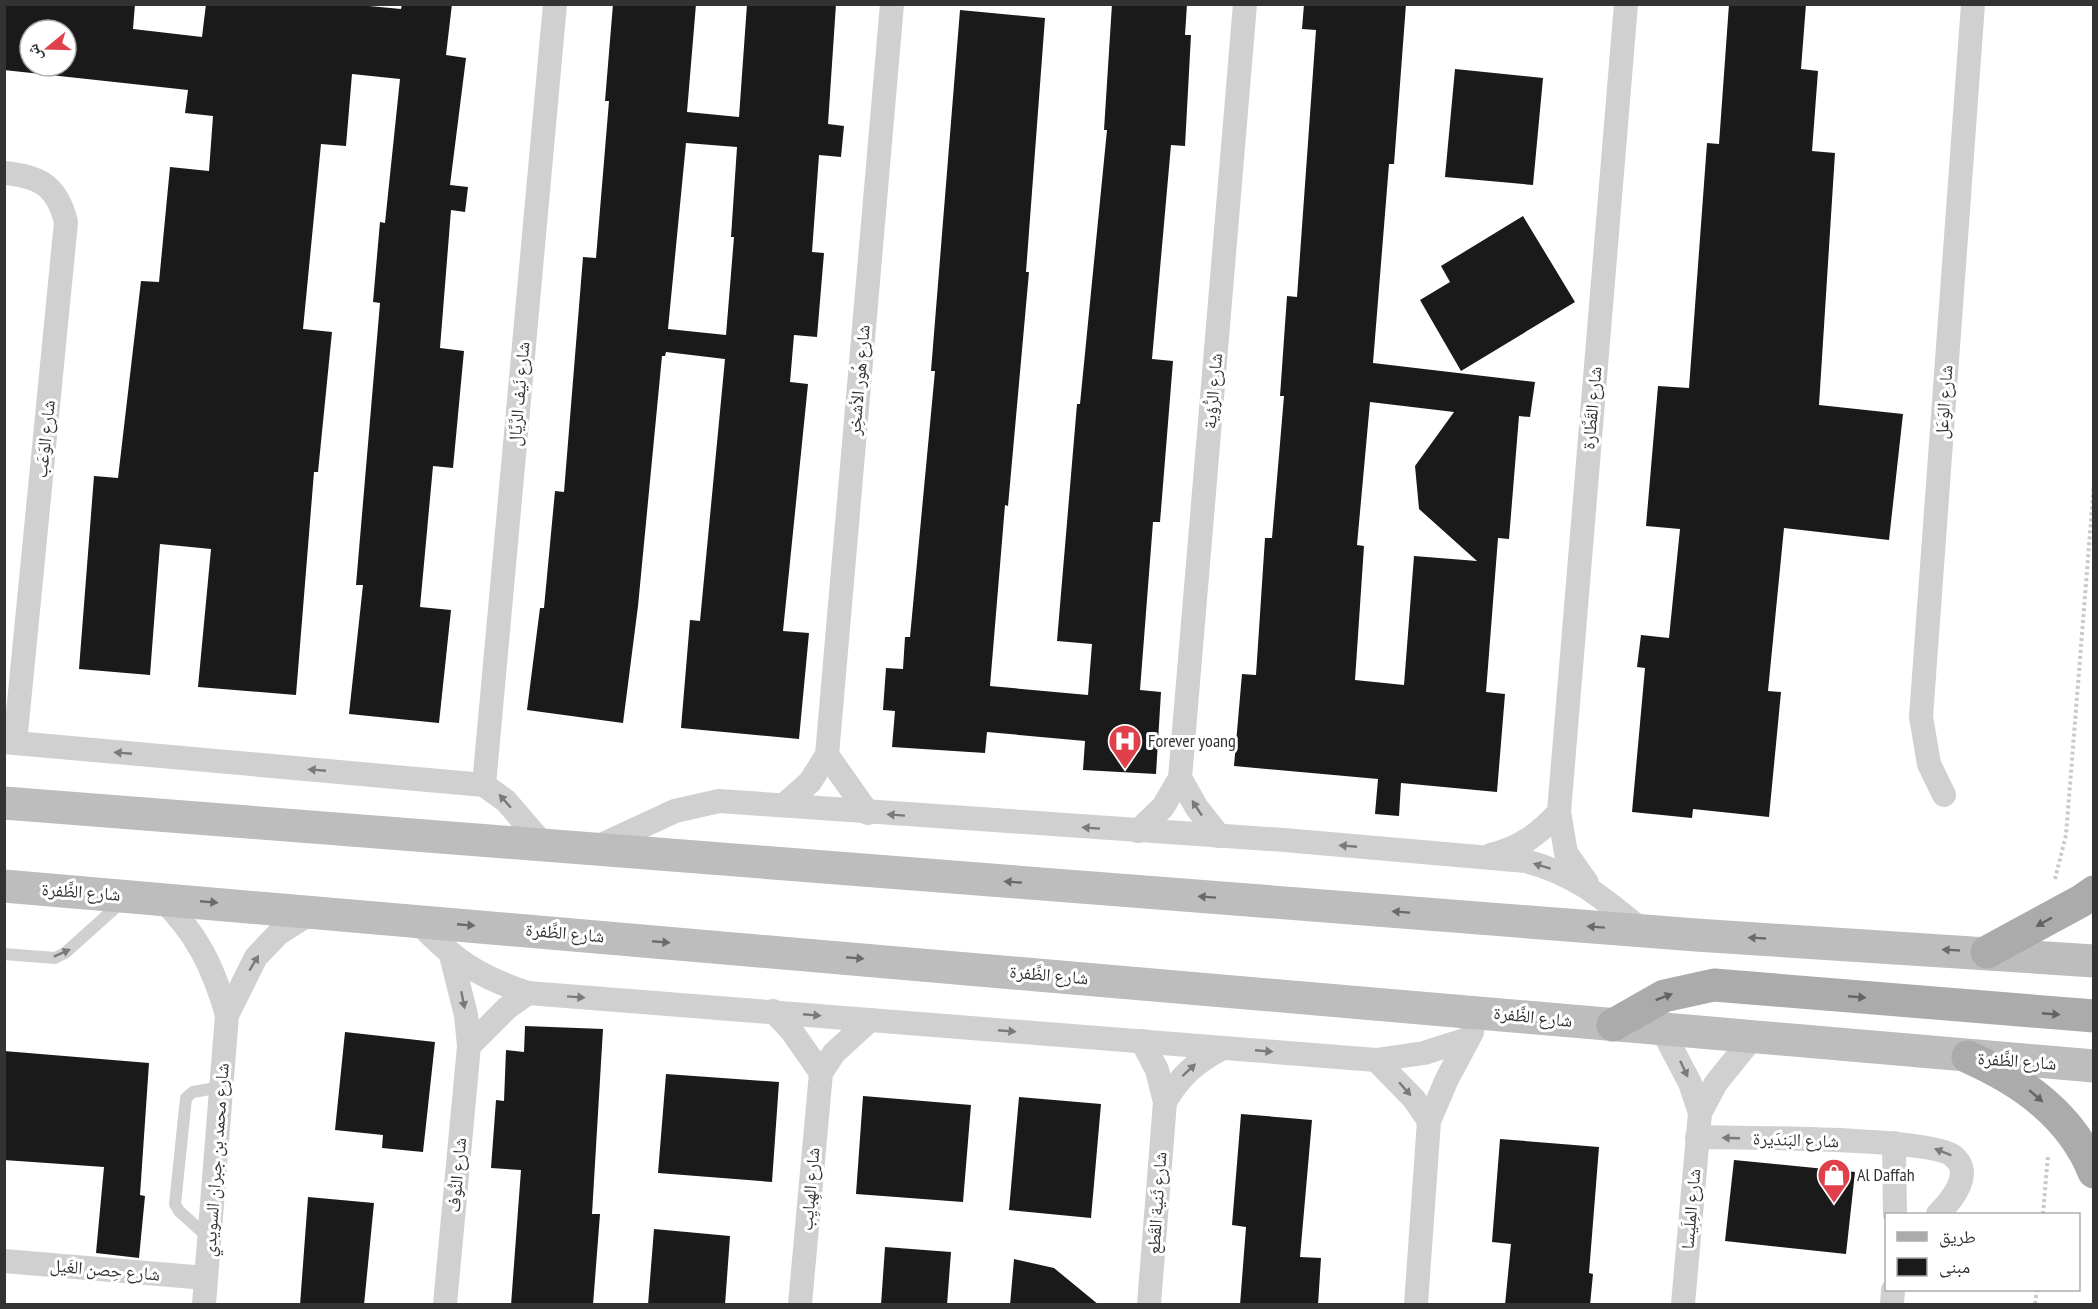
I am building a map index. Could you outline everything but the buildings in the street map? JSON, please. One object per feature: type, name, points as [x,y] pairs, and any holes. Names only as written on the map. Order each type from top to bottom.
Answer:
[{"type":"main road","points":[[4,803],[1643,931],[1987,952],[2094,961]]},
{"type":"main road","name":"شارع الظَّفرة","points":[[4,886],[416,920],[1476,1025],[1613,1025],[2094,1066]]},
{"type":"main road","points":[[1987,952],[2072,907],[2094,892]]},
{"type":"main road","points":[[1613,1025],[1664,996],[1714,985],[2094,1016]]},
{"type":"main road","points":[[1968,1057],[2002,1072],[2034,1093],[2061,1119],[2088,1158],[2094,1172]]},
{"type":"street","name":"شارع نَيف الرَّيَّال","points":[[484,784],[555,4]]},
{"type":"street","name":"شارع هُور الأشخِر","points":[[784,806],[810,782],[827,755],[892,4]]},
{"type":"street","name":"شارع الرُّؤية","points":[[1138,831],[1164,807],[1180,778],[1245,4]]},
{"type":"street","name":"شارع القَطَّارة","points":[[1590,887],[1566,853],[1559,812],[1626,4]]},
{"type":"street","name":"شارع الوَعَل","points":[[1944,795],[1929,764],[1921,717],[1973,4]]},
{"type":"street","name":"شارع الوَعَب","points":[[4,173],[38,180],[52,190],[62,205],[66,222],[10,743]]},
{"type":"street","points":[[10,743],[484,784],[500,794],[544,845]]},
{"type":"street","points":[[827,755],[868,813]]},
{"type":"street","points":[[1180,778],[1197,808],[1218,836]]},
{"type":"street","points":[[592,849],[694,805],[719,801],[1218,836],[1526,861],[1546,866],[1590,887],[1643,931]]},
{"type":"street","points":[[1483,857],[1505,852],[1525,842],[1543,829],[1559,812]]},
{"type":"street","name":"شارع محمد بن جبران السويدي","points":[[161,898],[185,922],[203,950],[216,977],[227,1015],[204,1305]]},
{"type":"street","name":"شارع محمد بن جبران السويدي","points":[[227,1015],[256,957],[278,934],[314,911]]},
{"type":"street","points":[[416,920],[464,965],[498,984],[528,993],[1376,1060],[1424,1053],[1476,1025]]},
{"type":"street","name":"شارع النُّوف","points":[[445,1305],[469,1046],[460,985],[451,955]]},
{"type":"street","points":[[469,1046],[507,1008],[528,993]]},
{"type":"street","points":[[773,1011],[791,1030],[821,1073],[840,1047],[870,1020]]},
{"type":"street","points":[[1416,1305],[1429,1121],[1447,1079],[1476,1025]]},
{"type":"street","name":"شارع المِلَيسا","points":[[1661,1029],[1686,1074],[1700,1113]]},
{"type":"street","name":"شارع المِلَيسا","points":[[1683,1305],[1700,1113],[1716,1083],[1754,1036]]},
{"type":"street","name":"شارع ثَنية القَطع","points":[[1142,1041],[1157,1070],[1165,1102],[1149,1305]]},
{"type":"street","points":[[1165,1102],[1173,1088],[1195,1064],[1224,1048]]},
{"type":"street","points":[[1376,1060],[1414,1099],[1429,1121]]},
{"type":"street","name":"شارع الهِبايِب","points":[[800,1305],[821,1073]]},
{"type":"street","name":"شارع البَندَيرة","points":[[1697,1137],[1894,1143],[1943,1149],[1955,1157],[1960,1168],[1961,1182],[1954,1197],[1940,1213]]},
{"type":"street","points":[[1894,1143],[1895,1213]]},
{"type":"street","name":"شارع حِصن الغَيل","points":[[4,1261],[206,1278]]},
{"type":"lane","points":[[4,954],[55,957],[65,953],[129,895]]},
{"type":"lane","points":[[209,1239],[179,1211],[175,1204],[186,1098],[193,1092],[221,1087]]},
{"type":"path","points":[[2054,880],[2066,835],[2094,483]]},
{"type":"path","points":[[2043,1213],[2048,1145]]},
{"type":"place","name":"Forever yoang","points":[[1125,770]]},
{"type":"place","name":"Al Daffah","points":[[1834,1204]]}]
